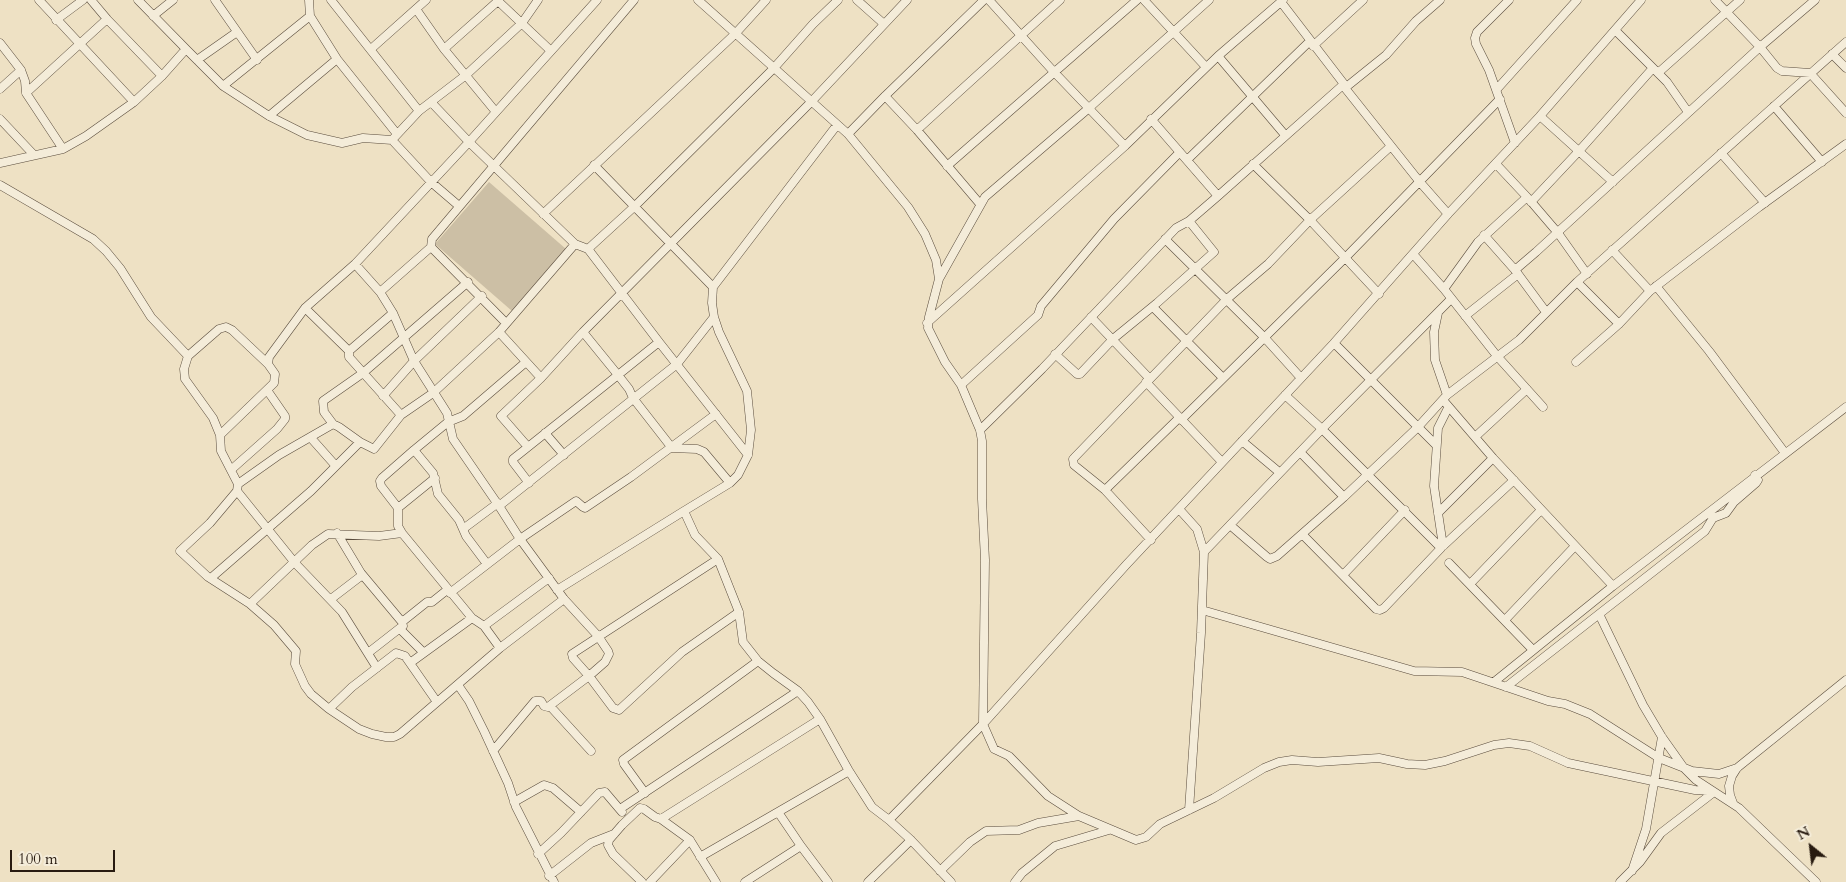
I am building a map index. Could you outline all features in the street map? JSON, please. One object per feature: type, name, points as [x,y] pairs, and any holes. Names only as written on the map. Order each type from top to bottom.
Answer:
[{"type":"street","points":[[38,0],[134,102]]},
{"type":"street","points":[[56,20],[83,0]]},
{"type":"street","points":[[91,0],[162,76]]},
{"type":"street","points":[[138,0],[223,86],[269,116],[307,135],[342,143],[363,138],[395,137],[419,111],[466,75],[522,23],[538,0]]},
{"type":"street","points":[[154,16],[173,0]]},
{"type":"street","points":[[371,49],[426,0]]},
{"type":"street","points":[[444,49],[497,0],[551,51]]},
{"type":"street","points":[[268,364],[269,357],[305,308],[355,264],[469,142],[597,0]]},
{"type":"street","points":[[506,323],[432,246],[432,239],[634,0]]},
{"type":"street","points":[[699,0],[848,134],[879,169],[917,220],[936,260],[939,279]]},
{"type":"street","points":[[543,214],[735,34],[766,0]]},
{"type":"street","points":[[588,249],[635,206],[774,68],[813,24],[838,0]]},
{"type":"street","points":[[858,0],[884,24]]},
{"type":"street","points":[[528,447],[501,416],[541,378],[583,332],[812,102],[907,0]]},
{"type":"street","points":[[848,134],[884,96],[984,0]]},
{"type":"street","points":[[989,0],[1054,72],[1125,146]]},
{"type":"street","points":[[917,130],[1060,0]]},
{"type":"street","points":[[947,166],[1137,0]]},
{"type":"street","points":[[1144,0],[1206,67]]},
{"type":"street","points":[[1209,0],[985,198],[939,279],[928,328],[961,385],[980,430],[985,560],[983,724],[990,741],[997,751],[1009,756],[1048,796],[1079,816],[1130,839],[1142,839],[1160,824],[1214,798],[1264,768],[1278,762],[1292,760],[1318,762],[1379,758],[1407,764],[1424,765],[1445,761],[1494,745],[1509,743],[1530,746],[1568,762],[1694,790],[1713,791]]},
{"type":"street","points":[[1186,160],[1312,44],[1363,0]]},
{"type":"street","points":[[980,430],[1176,228],[1189,221],[1285,135],[1386,54],[1416,21],[1440,0]]},
{"type":"street","points":[[1509,0],[1477,32],[1475,38],[1516,143]]},
{"type":"street","points":[[1496,89],[1577,0]]},
{"type":"street","points":[[889,820],[983,724],[1242,440],[1334,344],[1448,214],[1516,143],[1641,0]]},
{"type":"street","points":[[1715,0],[1780,70],[1810,73],[1846,113]]},
{"type":"street","points":[[1444,289],[1471,250],[1484,235],[1529,199],[1579,151],[1655,71],[1740,0]]},
{"type":"street","points":[[1465,316],[1516,272],[1688,112],[1815,0]]},
{"type":"street","points":[[217,1],[257,60]]},
{"type":"street","points":[[307,1],[310,16],[338,59],[395,137],[431,182],[459,206]]},
{"type":"street","points":[[334,1],[419,111]]},
{"type":"street","points":[[928,323],[1125,146],[1218,56],[1282,1],[1344,86],[1419,181],[1448,214]]},
{"type":"street","points":[[416,9],[444,49],[496,112]]},
{"type":"street","points":[[223,86],[310,16]]},
{"type":"street","points":[[26,93],[107,19]]},
{"type":"street","points":[[1615,30],[1671,87],[1688,112]]},
{"type":"street","points":[[197,60],[237,32]]},
{"type":"street","points":[[1230,525],[1270,559],[1277,556],[1368,475],[1418,427],[1445,397],[1519,340],[1612,250],[1846,42]]},
{"type":"street","points":[[0,43],[22,70],[26,93],[63,149]]},
{"type":"street","points":[[0,163],[63,149],[86,136],[134,102],[162,76],[186,49]]},
{"type":"street","points":[[1832,54],[1846,68]]},
{"type":"street","points":[[1218,56],[1285,135]]},
{"type":"street","points":[[269,116],[338,59]]},
{"type":"street","points":[[0,89],[22,70]]},
{"type":"street","points":[[884,96],[917,130],[980,204]]},
{"type":"street","points":[[1105,490],[1346,257],[1500,98]]},
{"type":"street","points":[[430,102],[574,244],[588,249],[621,294],[748,455]]},
{"type":"street","points":[[1774,106],[1822,162]]},
{"type":"street","points":[[1540,116],[1613,182]]},
{"type":"street","points":[[0,119],[34,156]]},
{"type":"street","points":[[1151,119],[1218,196]]},
{"type":"street","points":[[557,590],[730,483],[738,475],[748,455],[751,430],[747,392],[714,317],[712,303],[713,287],[837,125]]},
{"type":"street","points":[[1576,362],[1619,324],[1653,288],[1846,144]]},
{"type":"street","points":[[1151,540],[1105,490],[1074,465],[1073,460],[1227,299],[1268,264],[1310,220],[1391,146]]},
{"type":"street","points":[[961,385],[1038,315],[1041,306],[1114,219],[1180,152]]},
{"type":"street","points":[[1721,153],[1765,203]]},
{"type":"street","points":[[1253,164],[1346,257],[1378,294]]},
{"type":"street","points":[[1496,164],[1558,232],[1587,274]]},
{"type":"street","points":[[594,165],[713,287]]},
{"type":"street","points":[[0,185],[93,239],[100,245],[120,268],[151,317],[188,356]]},
{"type":"street","points":[[1055,354],[1079,375],[1113,339],[1153,307],[1215,251],[1189,221]]},
{"type":"street","points":[[1484,235],[1516,272],[1546,312]]},
{"type":"street","points":[[1165,239],[1227,299],[1302,378]]},
{"type":"street","points":[[468,282],[363,373],[323,400],[324,412],[333,424],[374,449],[401,415],[433,392],[499,332],[574,244]]},
{"type":"street","points":[[380,292],[432,246]]},
{"type":"street","points":[[1612,250],[1653,288],[1709,351],[1785,453]]},
{"type":"street","points":[[1413,254],[1444,289],[1497,356],[1543,407]]},
{"type":"street","points":[[355,264],[380,292],[393,313],[414,361],[446,413],[453,439],[520,539],[557,590],[598,636],[609,654],[605,662],[550,706],[546,707],[541,701],[534,701],[493,751]]},
{"type":"street","points":[[1577,282],[1619,324]]},
{"type":"street","points":[[383,396],[414,361],[482,296]]},
{"type":"street","points":[[1204,552],[1279,472],[1452,299]]},
{"type":"street","points":[[1153,307],[1223,378]]},
{"type":"street","points":[[305,308],[350,351]]},
{"type":"street","points":[[393,313],[350,351],[349,357],[401,415]]},
{"type":"street","points":[[1438,313],[1434,332],[1435,360],[1448,408],[1613,586]]},
{"type":"street","points":[[1091,316],[1113,339],[1180,419],[1222,462]]},
{"type":"street","points":[[463,529],[529,483],[677,364],[714,317]]},
{"type":"street","points":[[220,435],[274,383],[275,378],[275,374],[268,364],[232,330],[226,328],[219,329],[188,356],[184,369],[185,379],[213,418],[220,435],[221,451],[232,469],[238,487],[266,528],[342,612],[377,668]]},
{"type":"street","points":[[499,332],[541,378]]},
{"type":"street","points":[[583,332],[629,389],[633,398],[672,448],[697,449],[704,452],[730,483]]},
{"type":"street","points":[[529,483],[513,462],[516,456],[659,342]]},
{"type":"street","points":[[1334,344],[1436,445]]},
{"type":"street","points":[[500,648],[484,626],[472,618],[449,592],[402,533],[398,526],[398,508],[380,482],[382,478],[448,422],[463,416],[526,362]]},
{"type":"street","points":[[1475,437],[1527,389]]},
{"type":"street","points":[[232,469],[285,419],[285,416],[267,390]]},
{"type":"street","points":[[1285,395],[1442,547]]},
{"type":"street","points":[[1494,682],[1755,475],[1846,407]]},
{"type":"street","points":[[1442,547],[1434,486],[1438,428],[1448,408]]},
{"type":"street","points":[[368,653],[426,602],[432,602],[449,592],[520,539],[576,501],[585,508],[672,448],[716,414]]},
{"type":"street","points":[[333,424],[279,455],[238,487],[210,523],[180,551],[208,578],[211,578],[250,604],[274,625],[296,651],[295,664],[305,686],[311,694],[329,709],[358,729],[372,734],[394,737],[400,734],[500,648],[564,599]]},
{"type":"street","points":[[545,433],[564,455]]},
{"type":"street","points":[[311,438],[336,465]]},
{"type":"street","points":[[1242,440],[1279,472]]},
{"type":"street","points":[[211,578],[310,491],[360,442]]},
{"type":"street","points":[[414,450],[434,473],[438,494],[459,520],[466,536],[487,564]]},
{"type":"street","points":[[1300,452],[1344,497]]},
{"type":"street","points":[[1438,513],[1493,458]]},
{"type":"street","points":[[1506,687],[1705,530],[1713,518],[1726,513],[1734,502],[1756,483],[1758,480],[1755,475]]},
{"type":"street","points":[[398,508],[435,478]]},
{"type":"street","points":[[1302,534],[1376,609],[1380,610],[1442,547],[1514,480]]},
{"type":"street","points":[[1179,509],[1197,529],[1204,552],[1189,810]]},
{"type":"street","points":[[1343,575],[1405,510]]},
{"type":"street","points":[[1470,584],[1541,510]]},
{"type":"street","points":[[684,511],[695,535],[718,559],[739,612],[744,642],[758,661],[798,691],[820,719],[848,771],[872,807],[911,840],[951,882]]},
{"type":"street","points":[[337,533],[361,573],[424,653]]},
{"type":"street","points":[[250,604],[312,545],[328,534],[379,536],[402,533]]},
{"type":"street","points":[[1505,620],[1575,546]]},
{"type":"street","points":[[718,559],[598,636],[571,656],[613,708],[619,710],[682,652],[739,612]]},
{"type":"street","points":[[1449,563],[1533,650]]},
{"type":"street","points":[[331,599],[360,576],[361,573]]},
{"type":"street","points":[[484,626],[549,578]]},
{"type":"street","points":[[1202,610],[1414,671],[1462,672],[1582,710],[1659,758],[1692,772],[1710,774],[1737,768]]},
{"type":"street","points":[[1599,614],[1635,688],[1662,737],[1684,768],[1713,791],[1734,804],[1816,882]]},
{"type":"street","points":[[410,663],[472,618]]},
{"type":"street","points":[[329,709],[396,653],[404,656],[410,663],[437,702]]},
{"type":"street","points":[[645,793],[624,764],[624,760],[758,661]]},
{"type":"street","points":[[1734,804],[1729,786],[1737,768],[1846,680]]},
{"type":"street","points":[[458,685],[469,701],[538,854],[552,879],[591,843],[614,834]]},
{"type":"street","points":[[620,809],[798,691]]},
{"type":"street","points":[[550,706],[591,751]]},
{"type":"street","points":[[661,819],[820,719]]},
{"type":"street","points":[[1632,871],[1644,838],[1662,737]]},
{"type":"street","points":[[700,857],[848,771]]},
{"type":"street","points":[[514,802],[544,785],[553,788],[580,812]]},
{"type":"street","points":[[1620,882],[1632,871],[1662,833],[1713,791]]},
{"type":"street","points":[[538,854],[602,792],[605,792],[628,819]]},
{"type":"street","points":[[642,882],[609,849],[609,840],[640,808],[661,819],[690,840],[716,882]]},
{"type":"street","points":[[778,812],[828,882]]},
{"type":"street","points":[[940,871],[970,842],[986,831],[1019,830],[1038,823],[1079,816]]},
{"type":"street","points":[[1015,882],[1028,868],[1055,846],[1109,830]]},
{"type":"street","points":[[650,882],[690,840]]},
{"type":"street","points":[[868,882],[911,840]]},
{"type":"street","points":[[745,882],[801,846]]},
{"type":"shaded area","points":[[489,182],[566,249],[512,311],[435,244]]}]
